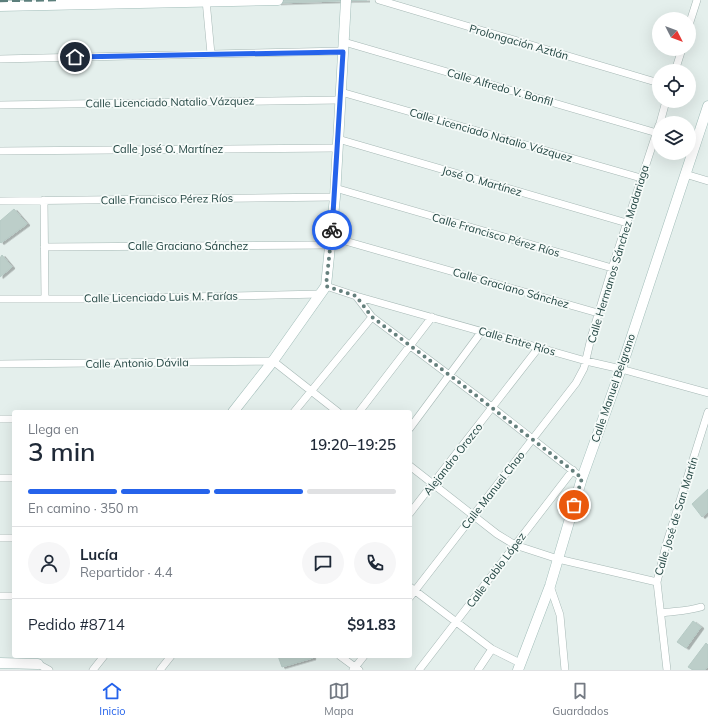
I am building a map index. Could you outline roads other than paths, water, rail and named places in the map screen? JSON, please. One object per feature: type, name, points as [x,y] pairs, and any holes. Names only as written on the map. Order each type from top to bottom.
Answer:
[{"type":"street","points":[[0,6],[206,0],[278,0]]},
{"type":"street","points":[[206,0],[211,54]]},
{"type":"street","points":[[235,410],[273,361],[324,290],[331,241],[335,192],[346,0]]},
{"type":"street","name":"Prolongación Aztlán","points":[[378,0],[652,81]]},
{"type":"street","points":[[693,12],[697,0]]},
{"type":"street","name":"Calle Alfredo V. Bonfil","points":[[0,59],[211,54],[343,47],[652,132]]},
{"type":"street","name":"Calle Licenciado Natalio Vázquez","points":[[0,105],[340,96],[641,178]]},
{"type":"street","name":"Calle Manuel Belgrano","points":[[519,667],[550,586],[582,478],[708,106]]},
{"type":"street","name":"Calle José O. Martínez","points":[[0,151],[337,144]]},
{"type":"street","name":"José O. Martínez","points":[[337,144],[626,223]]},
{"type":"street","name":"Calle Hermanos Sánchez Madariaga","points":[[586,360],[598,313],[626,223],[652,147]]},
{"type":"street","points":[[685,174],[708,181]]},
{"type":"street","name":"Calle Francisco Pérez Ríos","points":[[0,201],[335,192],[612,268]]},
{"type":"street","points":[[44,200],[46,300]]},
{"type":"street","name":"Calle Graciano Sánchez","points":[[44,247],[331,241],[598,313]]},
{"type":"street","name":"Calle Entre Ríos","points":[[324,290],[356,296],[708,393]]},
{"type":"street","name":"Calle Licenciado Luis M. Farías","points":[[0,299],[46,300],[324,290]]},
{"type":"street","points":[[356,296],[372,317],[574,470],[582,478]]},
{"type":"street","points":[[296,410],[372,317]]},
{"type":"street","points":[[361,410],[432,317]]},
{"type":"street","points":[[412,425],[482,331]]},
{"type":"street","name":"Alejandro Orozco","points":[[412,510],[539,347]]},
{"type":"street","name":"Calle Manuel Chao","points":[[412,591],[473,516],[576,383],[584,368],[586,360]]},
{"type":"street","points":[[273,361],[335,410]]},
{"type":"street","name":"Calle Antonio Dávila","points":[[0,364],[273,361]]},
{"type":"street","name":"Calle José de San Martín","points":[[668,670],[657,582],[666,545],[708,412]]},
{"type":"street","points":[[0,419],[12,419]]},
{"type":"street","points":[[412,467],[434,483],[473,516],[515,545],[558,559],[657,582]]},
{"type":"street","name":"Calle Pablo López","points":[[419,670],[574,470]]},
{"type":"street","points":[[0,478],[12,478]]},
{"type":"street","points":[[0,538],[12,538]]},
{"type":"street","points":[[550,586],[560,615],[565,670]]},
{"type":"street","points":[[412,591],[519,667]]},
{"type":"street","points":[[0,596],[12,596]]},
{"type":"street","points":[[661,613],[688,611],[702,607]]},
{"type":"street","points":[[478,670],[492,649]]},
{"type":"street","points":[[93,670],[102,658]]},
{"type":"street","points":[[160,670],[169,658]]},
{"type":"street","points":[[342,658],[356,669],[363,658]]},
{"type":"street","points":[[0,663],[38,663],[49,670]]},
{"type":"railway","points":[[0,1],[60,0]]}]
